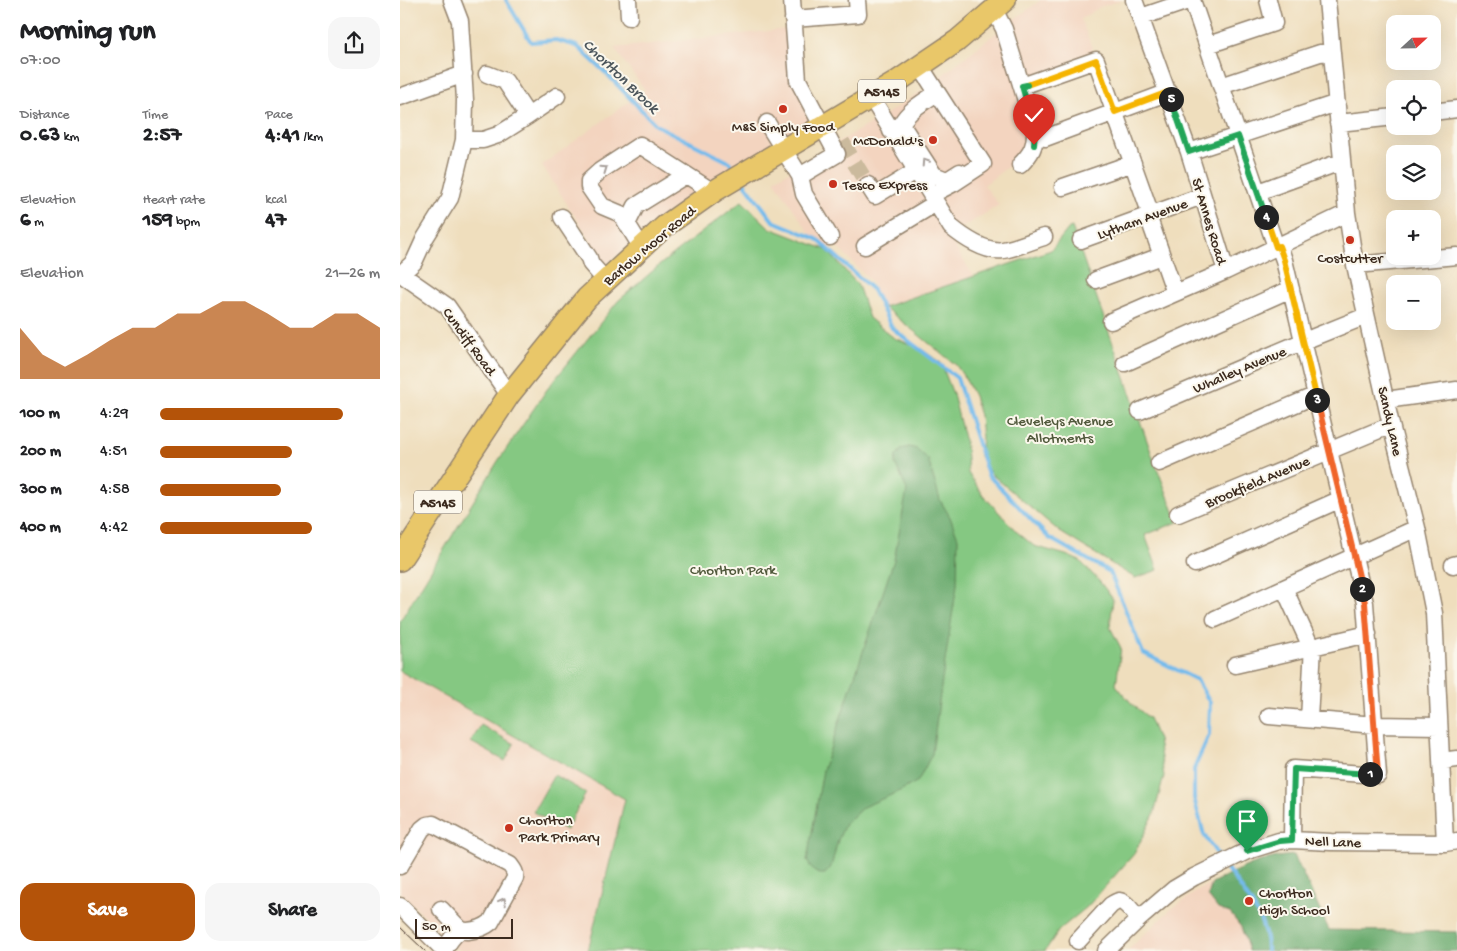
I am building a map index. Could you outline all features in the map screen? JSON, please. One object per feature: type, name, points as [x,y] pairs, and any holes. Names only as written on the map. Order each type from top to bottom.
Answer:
[{"type":"main road","name":"Barlow Moor Road","points":[[400,560],[509,395],[587,298],[672,221],[718,189],[920,66],[957,41],[999,4]]},
{"type":"street","points":[[452,0],[460,21],[465,100],[464,140],[483,140],[498,135],[557,96]]},
{"type":"street","points":[[628,0],[629,17]]},
{"type":"street","points":[[792,0],[798,80],[842,142]]},
{"type":"street","points":[[793,19],[858,14],[857,0]]},
{"type":"street","name":"St Annes Road","points":[[1134,0],[1189,152],[1226,271]]},
{"type":"street","points":[[1141,17],[1191,0],[1258,192],[1284,260],[1365,603],[1378,774],[1294,769],[1292,840]]},
{"type":"street","points":[[1208,46],[1274,24],[1268,0]]},
{"type":"street","name":"Sandy Lane","points":[[1327,0],[1347,213],[1355,265],[1391,425],[1417,528],[1434,613],[1439,726],[1449,760],[1451,842]]},
{"type":"street","points":[[999,4],[1004,29],[1035,130],[1036,138],[1032,152],[1020,165]]},
{"type":"street","points":[[1221,86],[1320,53],[1332,52]]},
{"type":"street","points":[[1022,86],[1096,60],[1175,293]]},
{"type":"street","points":[[864,246],[983,164],[920,66]]},
{"type":"street","points":[[400,97],[464,74]]},
{"type":"street","points":[[486,74],[505,81],[528,116]]},
{"type":"street","points":[[1046,138],[1168,92]]},
{"type":"street","points":[[896,127],[915,107],[937,93]]},
{"type":"street","points":[[871,97],[934,175],[944,179],[949,179],[968,166],[970,158],[969,153],[950,123],[947,108]]},
{"type":"street","points":[[1189,152],[1337,103]]},
{"type":"street","points":[[1441,111],[1457,109]]},
{"type":"street","points":[[1338,124],[1386,117]]},
{"type":"street","points":[[767,123],[800,176],[804,194],[830,237]]},
{"type":"street","points":[[800,176],[838,154],[827,123]]},
{"type":"street","points":[[896,127],[916,171],[933,199],[951,227],[964,238],[992,250],[1002,250],[1044,237]]},
{"type":"street","name":"Cundiff Road","points":[[464,140],[450,198],[425,238],[414,262],[401,274],[446,306],[509,395]]},
{"type":"street","points":[[642,248],[621,214],[602,206],[589,187],[589,181],[600,171],[640,145],[686,175],[718,189]]},
{"type":"street","points":[[1063,188],[1132,163]]},
{"type":"street","points":[[1258,192],[1332,165],[1342,164]]},
{"type":"street","points":[[868,186],[875,196],[916,171]]},
{"type":"street","points":[[628,224],[636,206],[686,175]]},
{"type":"street","name":"Lytham Avenue","points":[[1081,240],[1202,196]]},
{"type":"street","points":[[1110,321],[1226,271],[1347,213]]},
{"type":"street","points":[[562,216],[591,264],[606,281]]},
{"type":"street","points":[[1096,280],[1161,256]]},
{"type":"street","points":[[1355,265],[1457,256]]},
{"type":"street","points":[[1125,363],[1291,288]]},
{"type":"street","name":"Whalley Avenue","points":[[1140,411],[1366,316]]},
{"type":"street","points":[[1386,400],[1457,390]]},
{"type":"street","points":[[1159,463],[1316,395]]},
{"type":"street","name":"Brookfield Avenue","points":[[1178,514],[1391,425]]},
{"type":"street","points":[[1196,564],[1341,499]]},
{"type":"street","points":[[1215,619],[1417,528]]},
{"type":"street","points":[[1284,588],[1312,647],[1309,719]]},
{"type":"street","points":[[1235,665],[1368,634]]},
{"type":"street","points":[[1269,716],[1375,725],[1439,726]]},
{"type":"street","points":[[400,866],[422,829],[427,825],[433,824],[510,865],[515,874],[490,922],[479,930],[461,930],[451,938],[444,950],[400,906]]},
{"type":"street","name":"Nell Lane","points":[[1110,949],[1139,919],[1174,889],[1194,876],[1247,851],[1280,841],[1292,840],[1331,842],[1451,842]]},
{"type":"street","points":[[1078,942],[1111,905],[1118,902],[1126,905],[1139,919]]},
{"type":"street","points":[[441,909],[461,930]]},
{"type":"shaded area","points":[[1041,0],[1123,0],[1100,7],[1081,19],[1095,56],[1030,81],[1008,24]]},
{"type":"shaded area","points":[[796,28],[799,78],[821,116],[683,202],[606,265],[542,165],[645,90],[614,48]]},
{"type":"shaded area","points":[[1001,29],[1027,123],[1026,153],[984,185],[999,205],[960,229],[931,208],[974,277],[884,307],[871,281],[834,244],[829,247],[812,237],[774,180],[888,113],[923,90]]},
{"type":"shaded area","name":"Chorlton Park Primary","points":[[400,671],[625,799],[588,951],[460,951],[400,892]]},
{"type":"shaded area","name":"Chorlton High School","points":[[1294,855],[1329,930],[1457,932],[1457,951],[1127,951],[1170,910],[1203,887],[1256,862]]},
{"type":"green space","name":"Chorlton Park","points":[[742,201],[770,228],[827,250],[858,285],[869,318],[894,338],[920,348],[941,363],[953,394],[966,446],[968,473],[983,495],[1017,532],[1034,546],[1080,561],[1113,599],[1110,627],[1121,648],[1116,685],[1132,704],[1149,718],[1158,740],[1164,776],[1154,814],[1134,854],[1087,907],[1059,930],[1045,951],[588,951],[625,799],[400,671],[400,621],[498,461],[548,388],[618,301],[662,263]]},
{"type":"green space","name":"Cleveleys Avenue Allotments","points":[[1072,227],[1152,455],[1178,522],[1145,535],[1158,570],[1135,578],[1060,532],[990,473],[980,456],[982,438],[980,416],[974,396],[966,380],[956,365],[884,307],[1051,250],[1069,228]]},
{"type":"green space","points":[[909,447],[917,449],[928,459],[940,500],[950,517],[958,538],[957,585],[932,754],[918,781],[863,807],[845,824],[838,840],[831,867],[825,874],[818,874],[812,869],[807,860],[823,770],[894,560],[907,490],[895,463],[896,456],[902,449]]},
{"type":"green space","points":[[481,725],[514,744],[505,761],[471,742]]},
{"type":"green space","points":[[554,775],[586,793],[566,830],[533,812]]},
{"type":"green space","name":"Chorlton High School","points":[[1294,855],[1329,930],[1457,932],[1457,951],[1249,951],[1241,927],[1230,913],[1218,909],[1208,896],[1212,883],[1261,861]]},
{"type":"waterway","name":"Chorlton Brook","points":[[506,0],[531,42],[556,40],[577,46],[656,125],[729,162],[736,171]]},
{"type":"waterway","name":"Chorlton Brook","points":[[743,181],[773,221],[817,239],[873,290],[892,328],[957,378],[988,475],[1049,538],[1110,572],[1143,653],[1197,680],[1210,703],[1209,735],[1194,769],[1194,798],[1204,835],[1221,860]]},
{"type":"waterway","name":"Chorlton Brook","points":[[1225,866],[1259,916],[1266,939],[1267,951]]},
{"type":"tunnel","points":[[842,142],[868,185]]},
{"type":"tram line","points":[[400,927],[425,951]]},
{"type":"place","name":"M&S Simply Food","points":[[783,109]]},
{"type":"place","name":"McDonald's","points":[[933,140]]},
{"type":"place","name":"Tesco Express","points":[[833,184]]},
{"type":"place","name":"Costcutter","points":[[1350,240]]},
{"type":"place","name":"Chorlton Park Primary","points":[[509,828]]},
{"type":"place","name":"Chorlton High School","points":[[1249,901]]},
{"type":"route","points":[[1034,145],[1036,138],[1035,130],[1022,86],[1096,60],[1115,112],[1168,92],[1189,152],[1238,136],[1276,247],[1279,246],[1284,260],[1365,603],[1378,774],[1294,769],[1292,840],[1280,841],[1247,851]]}]
